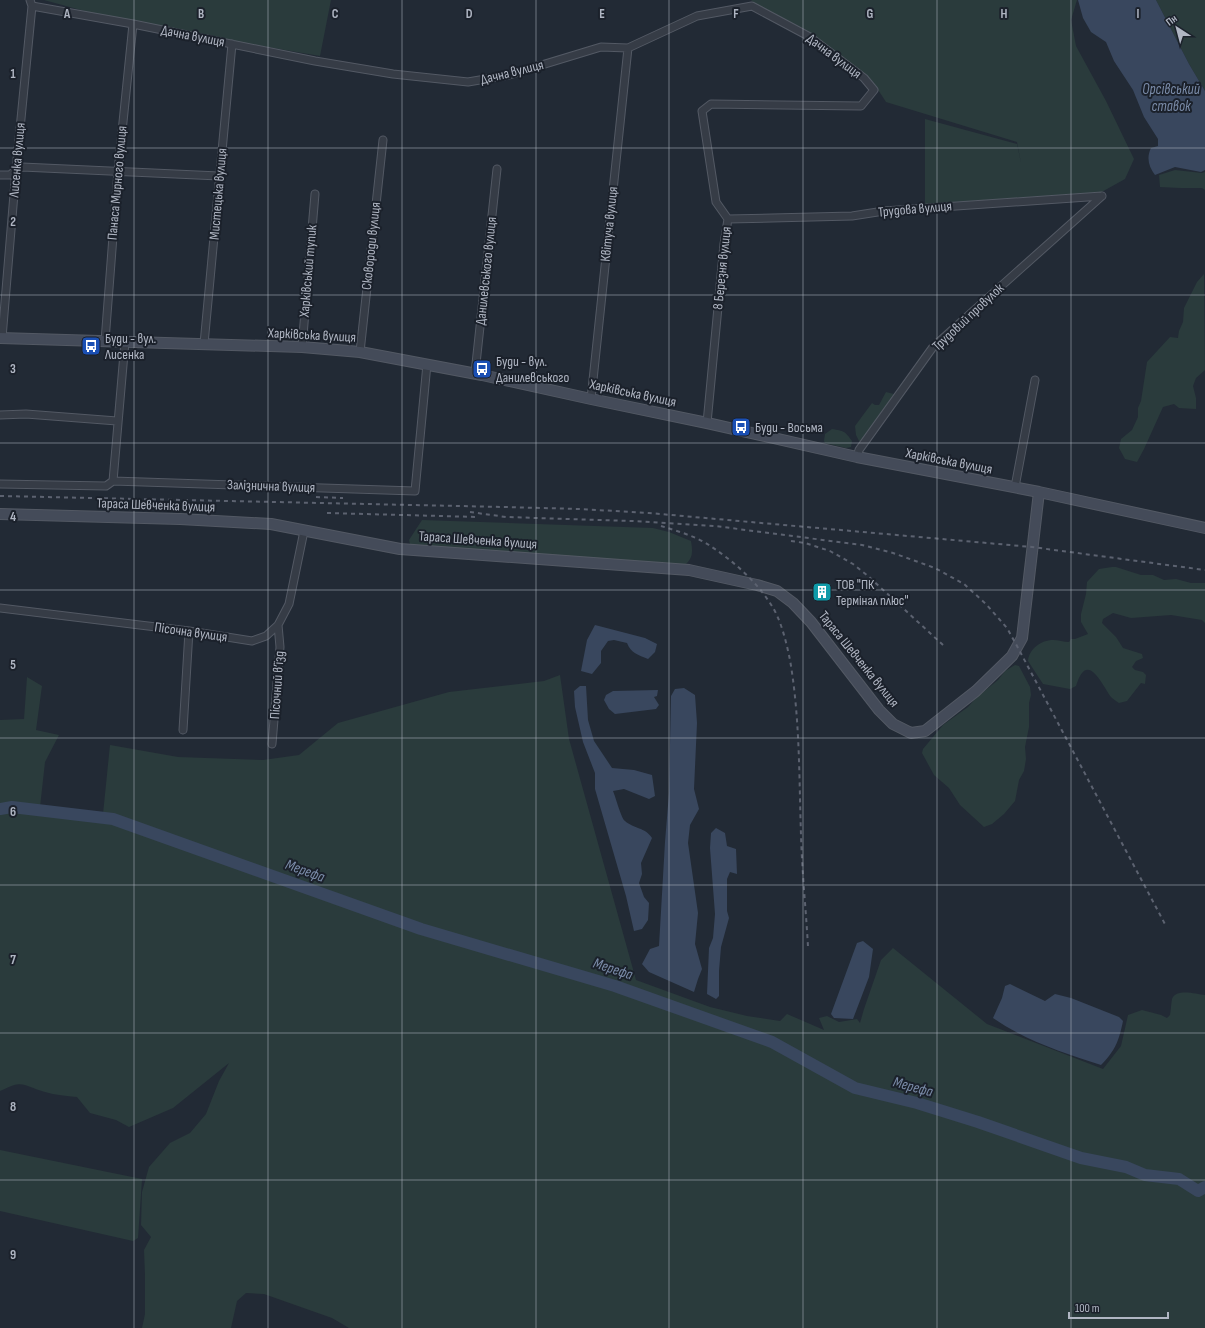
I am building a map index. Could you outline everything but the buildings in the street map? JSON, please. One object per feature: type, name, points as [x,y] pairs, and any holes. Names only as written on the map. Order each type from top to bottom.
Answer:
[{"type":"street","name":"Дачна вулиця","points":[[31,3],[316,61],[393,74],[468,82],[509,75],[601,48],[628,48],[697,16],[752,6],[810,37],[864,78],[874,90],[861,106]]},
{"type":"street","name":"Лисенка вулиця","points":[[1,338],[31,3]]},
{"type":"street","name":"Панаса Мирного вулиця","points":[[105,341],[118,171],[133,24]]},
{"type":"street","name":"Мистецька вулиця","points":[[204,344],[232,44]]},
{"type":"street","name":"Квітуча вулиця","points":[[591,399],[628,48]]},
{"type":"street","name":"8 Березня вулиця","points":[[707,423],[724,244],[728,219],[716,202],[702,111],[711,104],[861,106]]},
{"type":"street","name":"Сковороди вулиця","points":[[360,352],[383,140]]},
{"type":"street","points":[[0,175],[10,175],[22,167],[220,176]]},
{"type":"street","name":"Данилевського вулиця","points":[[475,373],[496,169]]},
{"type":"street","name":"Харківський тупик","points":[[302,347],[315,194]]},
{"type":"street","name":"Трудова вулиця","points":[[728,219],[852,216],[897,210],[1102,196]]},
{"type":"street","name":"Трудовий провулок","points":[[857,457],[859,450],[934,347],[1102,196]]},
{"type":"street","name":"Харківська вулиця","points":[[1,338],[302,347],[360,352],[475,373],[857,457],[1015,487],[1205,528]]},
{"type":"street","points":[[113,481],[125,342]]},
{"type":"street","name":"Залізнична вулиця","points":[[0,484],[106,486],[113,481],[415,491],[427,364]]},
{"type":"street","points":[[1015,487],[1035,380]]},
{"type":"street","points":[[0,415],[26,414],[117,421]]},
{"type":"street","name":"Тараса Шевченка вулиця","points":[[0,514],[196,520],[271,524],[400,549],[690,570],[777,591],[793,603],[812,622],[879,710],[893,724],[911,733],[925,731],[976,691],[1012,656],[1022,638],[1039,492]]},
{"type":"street","name":"Пісочна вулиця","points":[[0,608],[189,631],[252,641],[266,636],[278,626],[289,604],[304,531]]},
{"type":"street","name":"Пісочний в’їзд","points":[[272,744],[280,647],[278,626]]},
{"type":"street","points":[[183,730],[189,631]]},
{"type":"shaded area","points":[[44,0],[331,0],[320,56],[166,30],[99,15]]},
{"type":"shaded area","points":[[751,0],[1077,0],[1071,20],[1076,46],[1106,101],[1134,159],[1125,179],[1098,194],[925,204],[925,119],[1017,144],[1021,163],[1017,142],[886,102],[873,82],[810,32],[755,4]]},
{"type":"shaded area","points":[[1156,0],[1205,0],[1205,91],[1189,64]]},
{"type":"shaded area","points":[[1175,170],[1205,172],[1205,190],[1202,188],[1160,187],[1159,175]]},
{"type":"shaded area","points":[[1204,274],[1205,370],[1196,378],[1193,386],[1196,398],[1196,409],[1179,408],[1174,404],[1163,407],[1137,462],[1125,459],[1119,448],[1121,439],[1132,430],[1138,417],[1138,408],[1141,401],[1147,362],[1170,337],[1178,338],[1183,322],[1184,308],[1197,282]]},
{"type":"shaded area","points":[[886,392],[894,394],[861,441],[859,441],[856,435],[855,426],[872,403],[879,405]]},
{"type":"shaded area","points":[[832,429],[846,433],[852,441],[851,447],[846,448],[825,443],[825,434]]},
{"type":"shaded area","points":[[422,520],[653,528],[669,532],[691,541],[692,553],[688,562],[682,567],[413,549],[409,540]]},
{"type":"shaded area","points":[[1112,567],[1141,575],[1153,575],[1164,580],[1176,579],[1191,583],[1205,583],[1205,623],[1202,620],[1171,615],[1131,618],[1113,613],[1103,619],[1102,623],[1116,637],[1123,648],[1142,654],[1143,658],[1136,661],[1132,667],[1146,675],[1145,684],[1141,683],[1127,701],[1119,703],[1111,697],[1094,673],[1089,670],[1085,671],[1080,676],[1076,686],[1070,689],[1043,684],[1028,661],[1033,649],[1040,643],[1049,640],[1069,642],[1071,639],[1088,634],[1081,622],[1087,582],[1099,569]]},
{"type":"shaded area","points":[[1015,665],[1019,666],[1030,687],[1031,695],[1029,703],[1029,727],[1025,747],[1026,759],[1024,771],[1019,780],[1015,801],[1004,814],[992,824],[984,827],[960,805],[949,788],[934,775],[922,753],[923,749],[943,725],[968,707],[976,698],[998,680],[1005,671]]},
{"type":"shaded area","points":[[560,675],[569,739],[636,980],[710,1007],[747,1016],[780,1021],[787,1014],[824,1030],[819,1018],[827,1016],[839,1022],[857,1019],[860,1023],[881,960],[893,948],[987,1024],[1103,1069],[1121,1046],[1128,1015],[1142,1010],[1167,1018],[1170,1015],[1172,999],[1174,996],[1187,992],[1205,995],[1205,1328],[349,1328],[332,1318],[264,1294],[246,1293],[237,1301],[231,1328],[142,1328],[145,1314],[144,1250],[151,1237],[141,1225],[142,1192],[149,1167],[170,1143],[190,1133],[206,1114],[219,1081],[229,1063],[173,1108],[129,1127],[116,1120],[90,1113],[77,1097],[49,1093],[23,1084],[14,1085],[0,1091],[0,720],[24,719],[27,677],[42,686],[36,730],[59,735],[45,762],[40,807],[103,814],[110,745],[178,757],[263,760],[299,755],[338,723],[449,692],[544,681]]},
{"type":"shaded area","points":[[0,1150],[142,1179],[138,1238],[133,1241],[0,1211]]},
{"type":"water","name":"Орсівський ставок","points":[[1078,0],[1156,0],[1189,64],[1205,91],[1205,170],[1201,172],[1175,167],[1155,175],[1151,169],[1148,159],[1151,148],[1158,146],[1158,139],[1144,117],[1133,90],[1114,61],[1106,42],[1091,32],[1083,18]]},
{"type":"water","points":[[595,625],[645,638],[657,644],[655,652],[648,659],[638,655],[627,643],[614,640],[608,641],[601,651],[601,663],[592,674],[581,671],[587,640]]},
{"type":"water","points":[[580,686],[586,686],[588,720],[594,741],[612,768],[634,770],[652,775],[655,796],[649,799],[624,789],[613,791],[623,819],[628,824],[643,830],[652,838],[641,863],[642,874],[639,883],[644,897],[649,903],[648,920],[642,929],[634,931],[626,896],[595,789],[595,773],[583,742],[575,707],[574,691]]},
{"type":"water","points":[[684,688],[695,695],[697,723],[694,789],[699,809],[690,825],[688,843],[698,913],[695,944],[702,969],[694,992],[649,972],[642,964],[650,949],[659,946],[669,793],[671,696],[675,689]]},
{"type":"water","points":[[658,690],[657,696],[654,697],[659,705],[656,709],[615,714],[609,709],[604,700],[606,695],[613,691]]},
{"type":"water","points":[[716,828],[725,833],[727,846],[736,849],[737,874],[730,872],[727,879],[727,911],[729,918],[721,947],[719,996],[716,999],[707,994],[709,948],[713,938],[715,914],[710,848],[711,833]]},
{"type":"water","points":[[863,941],[873,949],[869,977],[853,1019],[834,1018],[831,1014],[857,943]]},
{"type":"water","points":[[1010,984],[1045,1001],[1055,994],[1071,998],[1119,1017],[1123,1021],[1120,1034],[1110,1055],[1101,1065],[1032,1040],[993,1018],[1002,998],[1005,986]]},
{"type":"waterway","name":"Мерефа","points":[[0,809],[12,807],[113,819],[421,929],[615,986],[772,1042],[855,1088],[917,1103],[978,1122],[1081,1158],[1126,1167],[1145,1175],[1179,1179],[1198,1191],[1205,1187]]},
{"type":"railway","points":[[0,496],[504,507],[649,513],[1032,547],[1205,570]]},
{"type":"railway","points":[[316,497],[343,498]]},
{"type":"railway","points":[[470,512],[506,517],[632,521],[715,526],[862,545],[893,553],[935,568],[964,584],[986,604],[1007,628],[1166,926]]},
{"type":"railway","points":[[327,513],[478,517]]},
{"type":"railway","points":[[661,526],[686,534],[704,542],[734,564],[757,586],[774,609],[780,623],[790,660],[796,704],[808,947]]},
{"type":"railway","points":[[791,541],[805,543],[830,551],[853,564],[943,645]]},
{"type":"place","name":"Буди - вул. Лисенка","points":[[91,346]]},
{"type":"place","name":"Буди - вул. Данилевського","points":[[482,369]]},
{"type":"place","name":"Буди - Восьма","points":[[741,427]]},
{"type":"place","name":"ТОВ \"ПК Термінал плюс\"","points":[[822,592]]}]
